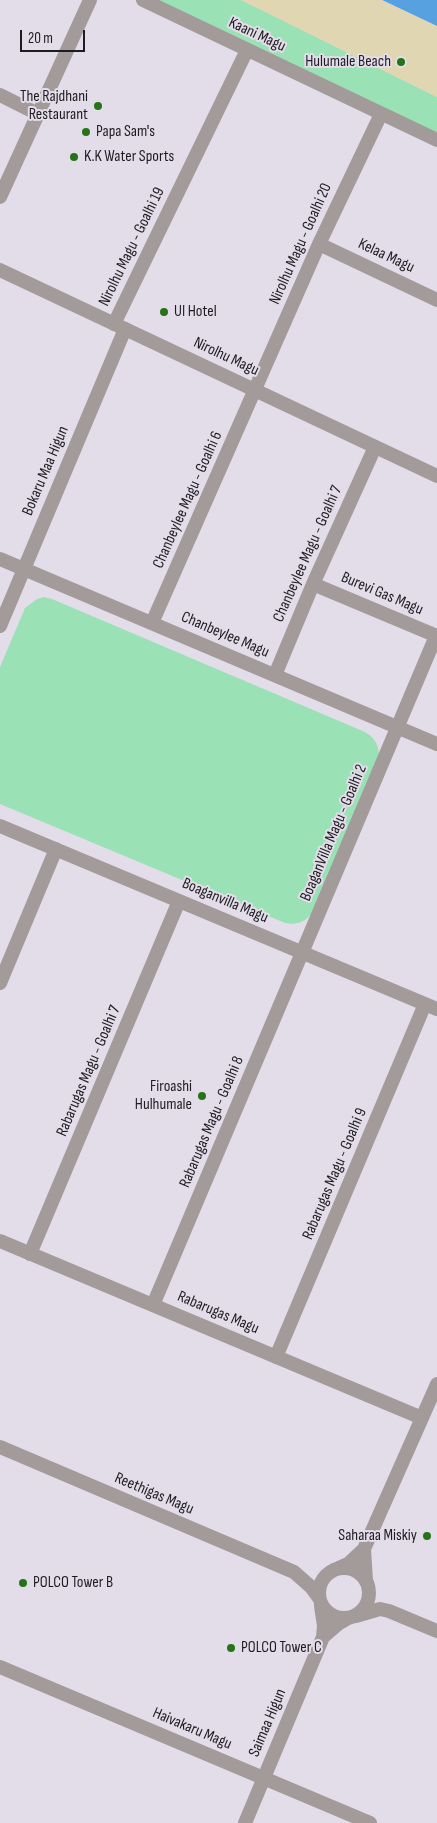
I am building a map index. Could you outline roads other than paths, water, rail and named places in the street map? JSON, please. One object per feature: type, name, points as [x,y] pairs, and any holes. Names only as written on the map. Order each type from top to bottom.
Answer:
[{"type":"street","points":[[0,197],[90,0]]},
{"type":"street","name":"Kaani Magu","points":[[143,0],[437,140]]},
{"type":"street","name":"Nirolhu Magu - Goalhi 19","points":[[119,327],[247,50]]},
{"type":"street","points":[[0,96],[38,114]]},
{"type":"street","name":"Nirolhu Magu - Goalhi 20","points":[[256,390],[319,244],[381,114]]},
{"type":"street","name":"Kelaa Magu","points":[[319,244],[437,300]]},
{"type":"street","name":"Nirolhu Magu","points":[[1,272],[437,476]]},
{"type":"street","name":"Bokaru Maa Higun","points":[[0,626],[24,570],[119,327]]},
{"type":"street","name":"Chanbeylee Magu - Goalhi 6","points":[[152,623],[256,390]]},
{"type":"street","name":"Chanbeylee Magu - Goalhi 7","points":[[275,675],[313,584],[375,446]]},
{"type":"street","name":"Chanbeylee Magu","points":[[0,559],[437,744]]},
{"type":"street","name":"Burevi Gas Magu","points":[[313,584],[437,636]]},
{"type":"street","name":"BoaganVilla Magu - Goalhi 2","points":[[302,953],[437,636]]},
{"type":"street","name":"Boaganvilla Magu","points":[[0,826],[431,1007]]},
{"type":"street","points":[[0,982],[56,849]]},
{"type":"street","name":"Rabarugas Magu - Goalhi 7","points":[[30,1254],[180,901]]},
{"type":"street","name":"Rabarugas Magu - Goalhi 8","points":[[153,1305],[302,953]]},
{"type":"street","name":"Rabarugas Magu - Goalhi 9","points":[[276,1357],[431,1007]]},
{"type":"street","name":"Rabarugas Magu","points":[[0,1241],[422,1418]]},
{"type":"street","points":[[437,1384],[364,1549],[348,1564],[335,1570],[321,1582],[320,1602],[333,1616],[340,1619],[380,1610],[389,1611],[437,1632]]},
{"type":"street","name":"Reethigas Magu","points":[[0,1448],[294,1572],[306,1574],[335,1570]]},
{"type":"street","points":[[352,1617],[362,1611],[366,1604],[368,1589],[364,1549]]},
{"type":"street","points":[[335,1570],[354,1570],[366,1581]]},
{"type":"street","name":"Reethigas Magu","points":[[294,1572],[311,1587],[320,1602]]},
{"type":"street","name":"Saimaa Higun","points":[[245,1823],[323,1637],[324,1626],[320,1602]]},
{"type":"street","name":"Saimaa Higun","points":[[323,1637],[338,1624],[352,1617]]},
{"type":"street","name":"Haivakaru Magu","points":[[0,1666],[370,1823]]},
{"type":"water","points":[[382,0],[437,0],[437,26]]},
{"type":"place","name":"Hulumale Beach","points":[[401,62]]},
{"type":"place","name":"The Rajdhani Restaurant","points":[[98,106]]},
{"type":"place","name":"Papa Sam's","points":[[86,132]]},
{"type":"place","name":"K.K Water Sports","points":[[74,157]]},
{"type":"place","name":"UI Hotel","points":[[164,312]]},
{"type":"place","name":"Firoashi Hulhumale","points":[[202,1096]]},
{"type":"place","name":"Saharaa Miskiy","points":[[427,1536]]},
{"type":"place","name":"POLCO Tower B","points":[[23,1583]]},
{"type":"place","name":"POLCO Tower C","points":[[231,1648]]}]
